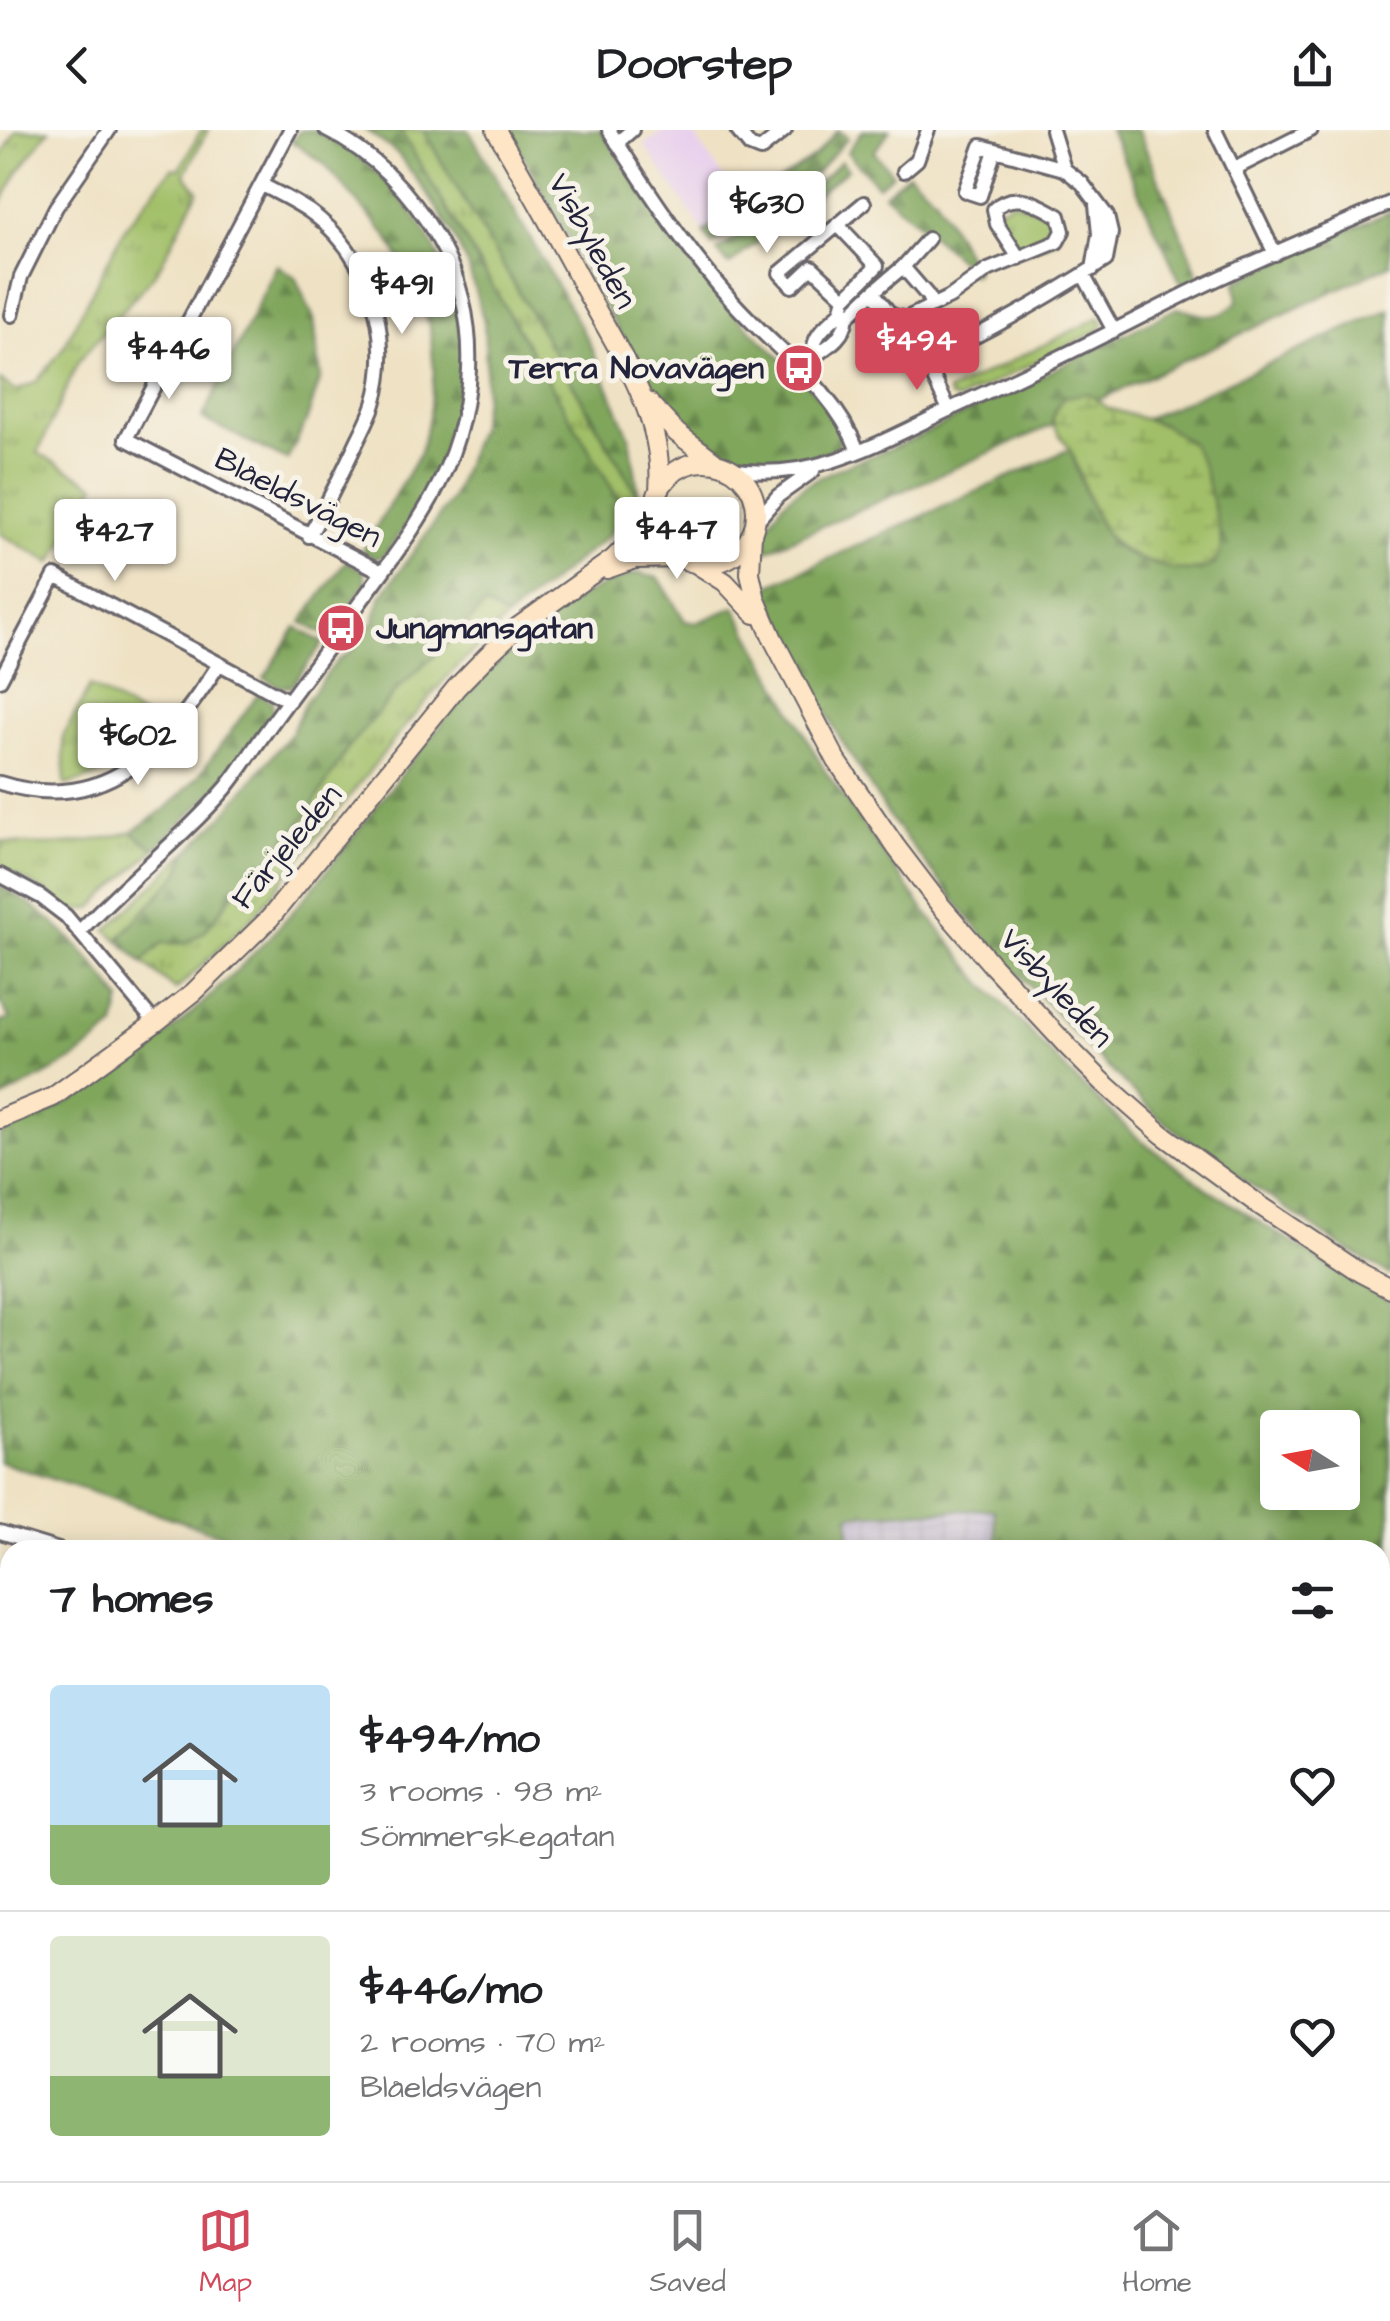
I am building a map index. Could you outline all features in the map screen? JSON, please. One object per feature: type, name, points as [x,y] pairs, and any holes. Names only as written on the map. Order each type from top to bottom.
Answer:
[{"type":"main road","name":"Visbyleden","points":[[496,130],[634,381],[658,442],[657,497]]},
{"type":"main road","name":"Visbyleden","points":[[634,381],[677,434],[725,466]]},
{"type":"main road","points":[[698,462],[725,466],[746,481],[752,492],[756,510],[754,529],[740,550],[728,558],[716,563],[689,561],[666,546],[659,535],[654,516],[657,497],[672,474],[684,466],[698,462]]},
{"type":"main road","name":"Färjeleden","points":[[0,1119],[52,1096],[194,992],[270,918],[456,688],[518,628],[613,559],[657,497]]},
{"type":"main road","name":"Visbyleden","points":[[754,529],[752,588],[773,639],[837,761],[941,906],[1069,1048],[1162,1134],[1258,1204],[1390,1288]]},
{"type":"main road","name":"Färjeleden","points":[[588,578],[635,559],[689,561]]},
{"type":"main road","name":"Visbyleden","points":[[689,561],[738,594],[773,639]]},
{"type":"street","points":[[12,315],[21,277],[56,207],[109,130]]},
{"type":"street","name":"Blåeldsvägen","points":[[290,130],[126,439],[382,572]]},
{"type":"street","points":[[80,931],[226,788],[430,501],[459,434],[470,357],[467,322],[446,252],[428,222],[372,158],[326,130]]},
{"type":"street","points":[[632,130],[613,136],[662,211],[727,296],[839,413],[858,451]]},
{"type":"street","points":[[737,130],[750,146],[760,150],[785,130]]},
{"type":"street","points":[[904,171],[917,160],[928,130]]},
{"type":"street","points":[[986,130],[965,191],[980,196],[995,150]]},
{"type":"street","points":[[1052,130],[1064,169]]},
{"type":"street","points":[[1215,130],[1274,254]]},
{"type":"street","points":[[1234,169],[1311,130]]},
{"type":"street","points":[[877,359],[892,366],[925,359],[976,335],[1106,260],[1111,233],[1107,216],[1082,183],[1064,169],[981,146]]},
{"type":"street","points":[[262,185],[311,212],[346,247],[366,281],[380,337],[380,374],[374,405],[310,536]]},
{"type":"street","points":[[873,292],[892,315],[905,318],[974,282],[988,270],[1019,258],[1057,242],[1063,231],[1059,216],[1014,198],[1003,200],[994,209],[998,224],[1019,258]]},
{"type":"street","points":[[1095,198],[1099,220],[1088,272],[1114,332]]},
{"type":"street","points":[[812,267],[792,286],[780,273],[864,203]]},
{"type":"street","points":[[725,466],[774,473],[824,464],[907,432],[1216,280],[1390,203]]},
{"type":"street","points":[[799,368],[814,354],[817,336],[877,266],[838,225]]},
{"type":"street","points":[[844,309],[873,292],[928,239]]},
{"type":"street","points":[[801,255],[844,309]]},
{"type":"street","points":[[902,267],[932,306]]},
{"type":"street","points":[[925,359],[948,410]]},
{"type":"street","points":[[754,529],[778,496],[824,464]]},
{"type":"street","points":[[0,680],[54,576],[288,701]]},
{"type":"street","points":[[0,783],[40,792],[62,792],[86,788],[123,772],[166,736],[220,664]]},
{"type":"street","points":[[0,875],[41,896],[80,931],[155,1024]]},
{"type":"street","points":[[0,1532],[26,1540]]},
{"type":"shaded area","points":[[665,130],[691,130],[742,205],[704,232],[644,145]]},
{"type":"shaded area","points":[[995,1509],[997,1540],[850,1540],[849,1515]]},
{"type":"green space","points":[[16,130],[49,130],[18,172],[0,206],[0,159]]},
{"type":"green space","points":[[201,130],[208,130],[185,174],[198,191],[158,270],[78,362],[38,453],[96,485],[52,563],[0,534],[0,380],[16,391],[36,382],[61,351],[126,226],[172,168],[180,169]]},
{"type":"green space","points":[[312,130],[352,152],[387,182],[415,216],[437,254],[453,294],[461,335],[463,379],[456,422],[442,466],[408,523],[384,556],[376,558],[362,551],[420,453],[429,417],[434,371],[430,327],[414,284],[387,236],[324,164],[292,142],[299,131]]},
{"type":"green space","points":[[366,130],[400,130],[626,512],[608,536],[507,618],[485,605],[401,686],[350,745],[306,816],[249,885],[236,890],[204,932],[185,943],[162,943],[142,962],[118,940],[179,873],[187,852],[222,817],[291,733],[306,701],[374,621],[381,597],[452,498],[478,429],[484,399],[484,322],[469,270],[452,232],[427,193],[398,154]]},
{"type":"green space","points":[[400,130],[423,130],[639,497],[626,512]]},
{"type":"green space","points":[[423,130],[469,130],[591,346],[630,438],[639,497]]},
{"type":"green space","points":[[509,130],[601,130],[705,280],[829,410],[837,422],[839,446],[812,457],[760,460],[712,442],[669,409],[650,389]]},
{"type":"green space","points":[[838,130],[848,138],[817,172],[712,245],[704,232],[815,156]]},
{"type":"green space","points":[[863,130],[890,130],[874,152],[893,174],[878,186],[847,152]]},
{"type":"green space","points":[[1110,130],[1138,130],[1201,281],[1183,288]]},
{"type":"green space","points":[[841,161],[848,169],[729,265],[717,251],[822,179]]},
{"type":"green space","points":[[908,173],[936,198],[976,272],[972,275],[884,194]]},
{"type":"green space","points":[[1013,201],[1056,217],[1060,231],[1055,240],[1019,255],[996,210]]},
{"type":"green space","points":[[1390,211],[1390,265],[1098,400],[1088,394],[1052,419],[1053,425],[761,553],[768,528],[781,506],[820,477],[911,440],[1177,308],[1210,316],[1223,313],[1238,301],[1236,281]]},
{"type":"green space","points":[[277,265],[295,277],[314,319],[321,377],[306,422],[287,460],[202,419]]},
{"type":"green space","points":[[1390,309],[1390,1275],[1206,1154],[1155,1114],[984,937],[892,821],[838,735],[764,588],[1070,449],[1096,517],[1118,548],[1139,560],[1176,569],[1195,570],[1215,564],[1164,425],[1145,419]]},
{"type":"green space","points":[[1100,317],[1103,324],[1099,331],[959,400],[951,398],[948,392]]},
{"type":"green space","points":[[1088,393],[1108,408],[1164,425],[1192,444],[1203,467],[1220,532],[1221,548],[1215,564],[1183,570],[1141,559],[1124,551],[1102,527],[1074,458],[1053,423],[1064,397]]},
{"type":"green space","points":[[346,561],[364,571],[366,583],[328,637],[302,622]]},
{"type":"green space","points":[[637,573],[659,578],[685,621],[696,623],[735,607],[825,771],[921,906],[982,982],[1138,1138],[1206,1188],[1390,1301],[1390,1540],[996,1540],[994,1509],[849,1515],[850,1540],[238,1540],[0,1462],[0,1135],[107,1079],[212,995],[294,910],[406,768],[492,669],[538,627],[586,594]]},
{"type":"green space","points":[[486,604],[507,618],[447,677],[402,730],[255,915],[176,990],[142,962],[162,943],[185,943],[204,932],[236,890],[249,885],[306,816],[350,745],[401,686]]},
{"type":"green space","points":[[296,627],[323,643],[291,687],[280,687],[264,678]]},
{"type":"green space","points":[[90,686],[162,728],[142,751],[120,766],[65,785],[63,737]]},
{"type":"green space","points":[[258,694],[272,701],[273,712],[222,783],[155,849],[132,832],[168,807],[197,778]]},
{"type":"green space","points":[[132,832],[155,849],[92,908],[72,912],[47,892],[0,867],[0,841],[67,844]]},
{"type":"green space","points":[[187,852],[179,873],[118,940],[107,930]]},
{"type":"green space","points":[[0,885],[67,935],[121,1000],[115,1027],[78,1057],[0,1100],[0,1022],[10,1019],[0,1003]]},
{"type":"place","name":"Terra Novavägen","points":[[799,368]]},
{"type":"place","name":"Jungmansgatan","points":[[341,628]]}]
